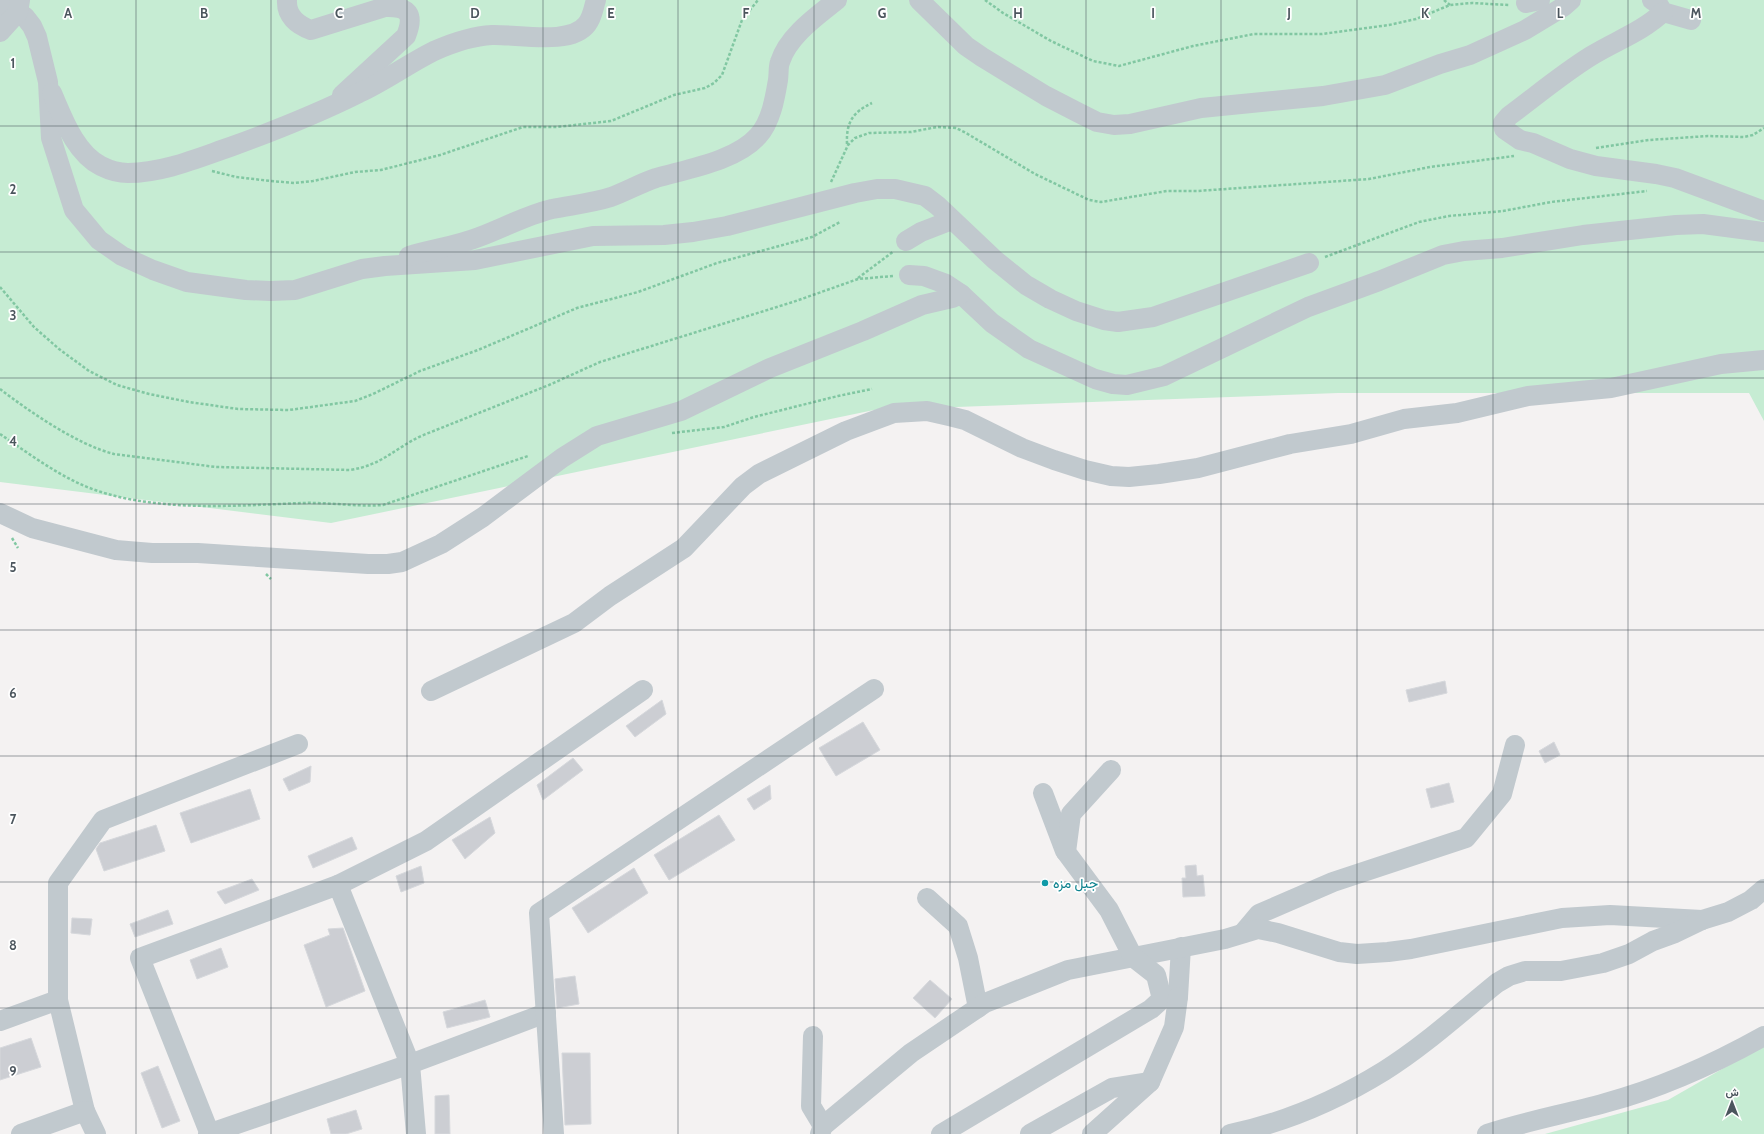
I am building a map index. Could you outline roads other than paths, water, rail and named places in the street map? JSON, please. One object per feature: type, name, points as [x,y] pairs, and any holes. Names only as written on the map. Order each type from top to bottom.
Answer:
[{"type":"street","points":[[287,0],[288,12],[293,20],[302,27],[311,30],[385,7],[397,7],[405,10],[410,16],[410,25],[406,36],[332,105]]},
{"type":"street","points":[[48,82],[71,132],[82,150],[91,159],[112,170],[127,173],[145,172],[196,159],[288,125],[364,90],[436,50],[473,37],[498,35],[540,37],[569,35],[586,25],[593,14],[596,0]]},
{"type":"street","points":[[385,266],[427,250],[454,245],[478,238],[524,218],[552,209],[579,205],[612,196],[656,178],[696,168],[721,159],[747,145],[758,137],[769,117],[778,79],[780,62],[784,51],[792,40],[837,0]]},
{"type":"street","points":[[919,0],[966,46],[982,58],[1079,114],[1097,122],[1114,125],[1130,124],[1201,108],[1323,96],[1385,85],[1440,64],[1470,55],[1503,40],[1545,18],[1563,7],[1571,0]]},
{"type":"street","points":[[1691,20],[1658,6],[1647,26],[1591,56],[1573,68],[1509,116],[1503,123],[1504,129],[1520,140],[1533,143],[1570,159],[1596,166],[1675,178],[1764,211]]},
{"type":"street","points":[[0,32],[13,7],[32,26],[37,37],[48,82],[51,138],[74,210],[99,240],[122,256],[153,270],[187,282],[221,288],[270,292],[295,290],[356,271],[385,266],[475,260],[593,236],[664,235],[693,232],[727,226],[855,193],[877,189],[895,189],[925,196],[938,206],[1000,264],[1026,285],[1050,299],[1076,311],[1111,321],[1118,322],[1153,317],[1309,263]]},
{"type":"street","points":[[906,241],[921,232],[952,220]]},
{"type":"street","points":[[909,275],[935,279],[961,294],[992,323],[1029,349],[1095,379],[1113,384],[1126,385],[1164,376],[1308,307],[1379,281],[1443,255],[1464,251],[1508,247],[1583,235],[1676,225],[1703,224],[1764,232]]},
{"type":"street","points":[[0,513],[32,528],[116,550],[152,553],[198,553],[368,564],[402,562],[441,544],[471,525],[562,458],[597,436],[632,427],[681,411],[770,368],[863,331],[922,305],[952,298],[961,294]]},
{"type":"street","points":[[431,691],[574,623],[610,596],[684,548],[743,486],[759,474],[846,431],[894,413],[928,411],[965,420],[1022,448],[1054,460],[1085,470],[1111,476],[1129,477],[1198,468],[1290,444],[1351,434],[1404,419],[1457,413],[1520,398],[1611,388],[1721,364],[1764,360]]},
{"type":"street","points":[[554,1134],[539,913],[874,689]]},
{"type":"street","points":[[546,1013],[410,1064],[208,1133],[140,958],[338,885],[426,842],[643,690]]},
{"type":"street","points":[[96,1134],[85,1112],[58,1000],[58,883],[103,820],[298,744]]},
{"type":"street","points":[[1242,934],[1259,914],[1325,885],[1466,838],[1502,794],[1515,745]]},
{"type":"street","points":[[1066,852],[1071,814],[1111,770]]},
{"type":"street","points":[[1043,793],[1066,852],[1109,910],[1133,957],[1156,975],[1170,998]]},
{"type":"street","points":[[338,885],[410,1064],[416,1134]]},
{"type":"street","points":[[1230,1134],[1254,1129],[1288,1118],[1358,1086],[1385,1071],[1418,1047],[1497,983],[1509,976],[1525,972],[1561,970],[1604,963],[1629,954],[1653,941],[1675,934],[1702,920],[1728,912],[1750,900],[1764,889]]},
{"type":"street","points":[[927,898],[958,926],[968,958],[978,1008]]},
{"type":"street","points":[[813,1036],[811,1106],[822,1130],[911,1053],[985,1003],[1068,970],[1242,934],[1258,929],[1339,952],[1357,954],[1411,949],[1562,918],[1610,914],[1702,920]]},
{"type":"street","points":[[1092,1134],[1150,1082],[1174,1028],[1170,998],[1181,947]]},
{"type":"street","points":[[941,1134],[1170,998]]},
{"type":"street","points":[[0,1021],[58,1000]]},
{"type":"street","points":[[1487,1134],[1644,1091],[1698,1070],[1764,1036]]},
{"type":"street","points":[[1030,1134],[1112,1088],[1150,1082]]},
{"type":"street","points":[[21,1134],[85,1112]]},
{"type":"place","name":"جبل مزه","points":[[1045,883]]}]
